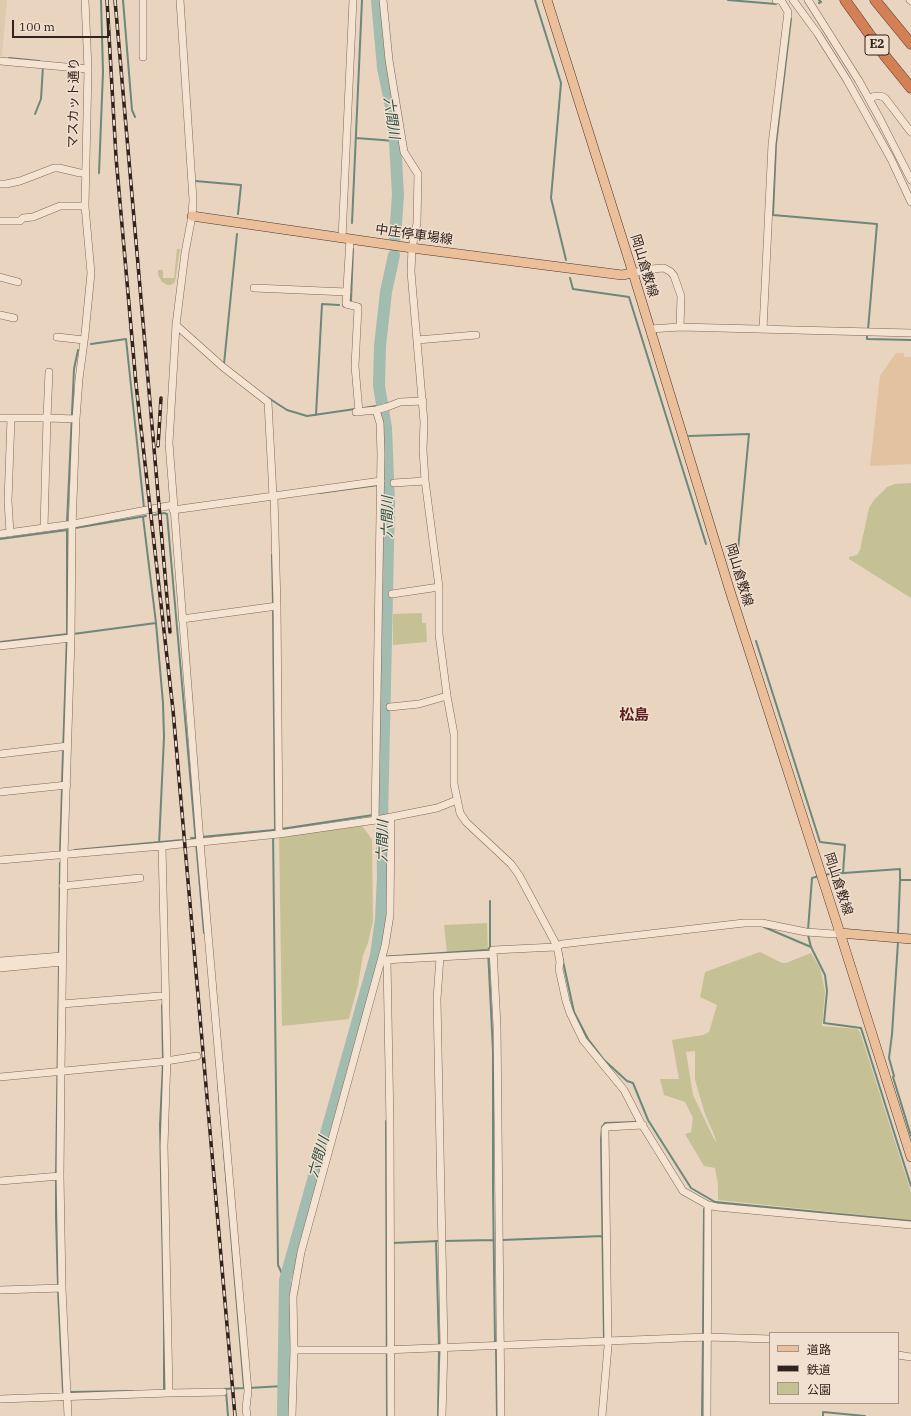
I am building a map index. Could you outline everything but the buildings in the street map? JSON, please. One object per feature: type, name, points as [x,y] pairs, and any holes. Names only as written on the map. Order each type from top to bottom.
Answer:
[{"type":"highway","name":"E2","points":[[845,0],[885,56],[911,88]]},
{"type":"highway","name":"E2","points":[[875,0],[911,44]]},
{"type":"main road","name":"岡山倉敷線","points":[[547,0],[633,273],[729,588],[911,1157]]},
{"type":"main road","name":"中庄停車場線","points":[[192,216],[412,248],[622,275],[633,273]]},
{"type":"main road","points":[[840,932],[911,938]]},
{"type":"street","name":"マスカット通り","points":[[68,1416],[59,1288],[57,1176],[58,1071],[62,1004],[60,959],[64,854],[63,786],[69,636],[73,419],[84,340],[91,273],[85,206],[88,69],[85,0]]},
{"type":"street","points":[[143,0],[143,57]]},
{"type":"street","points":[[180,0],[193,200],[176,325],[169,443],[199,840],[248,1388],[246,1408],[247,1416]]},
{"type":"street","points":[[353,0],[346,238],[346,304],[358,307],[355,366],[358,410],[377,410],[400,402],[422,401]]},
{"type":"street","points":[[383,0],[389,60],[404,152],[418,174],[417,223],[412,248],[411,272],[424,422],[423,450],[425,482],[439,587],[439,634],[447,696],[454,734],[454,784],[460,813],[466,822],[511,864],[519,875],[557,946],[563,991],[570,1013],[583,1040],[624,1090],[641,1123],[683,1191],[708,1205],[717,1207],[911,1225]]},
{"type":"street","points":[[763,329],[772,144],[788,12],[781,0],[776,0]]},
{"type":"street","points":[[793,0],[847,80],[891,159],[911,202]]},
{"type":"street","points":[[808,0],[869,99],[911,180]]},
{"type":"street","points":[[0,61],[88,69]]},
{"type":"street","points":[[869,99],[875,96],[885,98],[911,132]]},
{"type":"street","points":[[0,184],[20,181],[54,168],[85,173]]},
{"type":"street","points":[[0,221],[20,221],[23,218],[33,217],[60,206],[85,206]]},
{"type":"street","points":[[633,273],[664,268],[671,272],[674,276],[681,296],[680,327]]},
{"type":"street","points":[[0,277],[18,282]]},
{"type":"street","points":[[254,288],[346,292]]},
{"type":"street","points":[[0,315],[14,318]]},
{"type":"street","points":[[176,325],[223,367],[268,402],[273,497],[277,832]]},
{"type":"street","points":[[650,329],[680,327],[911,333]]},
{"type":"street","points":[[417,340],[476,336]]},
{"type":"street","points":[[56,337],[84,340]]},
{"type":"street","points":[[44,528],[49,372]]},
{"type":"street","points":[[375,817],[381,484],[380,424],[377,410]]},
{"type":"street","points":[[0,418],[73,419]]},
{"type":"street","points":[[10,533],[8,501],[11,418]]},
{"type":"street","points":[[394,483],[425,482]]},
{"type":"street","points":[[0,534],[70,526],[145,511],[174,510],[381,484]]},
{"type":"street","points":[[392,594],[439,587]]},
{"type":"street","points":[[182,619],[274,606]]},
{"type":"street","points":[[0,646],[69,636]]},
{"type":"street","points":[[390,707],[419,704],[447,696]]},
{"type":"street","points":[[0,754],[65,746]]},
{"type":"street","points":[[0,792],[63,786]]},
{"type":"street","points":[[0,860],[160,846],[199,840],[277,832],[375,817],[390,818],[436,808],[457,800]]},
{"type":"street","points":[[292,1416],[294,1350],[293,1297],[301,1252],[384,959],[390,915],[390,818]]},
{"type":"street","points":[[160,846],[169,1391]]},
{"type":"street","points":[[63,886],[140,878]]},
{"type":"street","points":[[384,959],[490,954],[493,950],[554,947],[744,923],[762,923],[808,932],[834,934],[840,932]]},
{"type":"street","points":[[490,954],[497,1026],[499,1240],[497,1345],[501,1416]]},
{"type":"street","points":[[440,957],[437,999],[444,1347],[442,1416]]},
{"type":"street","points":[[0,961],[60,959]]},
{"type":"street","points":[[0,968],[60,959]]},
{"type":"street","points":[[384,959],[390,1125],[390,1243],[387,1349],[391,1416]]},
{"type":"street","points":[[62,1004],[160,996]]},
{"type":"street","points":[[0,1077],[164,1061],[197,1056]]},
{"type":"street","points":[[602,1416],[605,1341],[605,1129],[607,1127],[641,1123]]},
{"type":"street","points":[[0,1181],[57,1176]]},
{"type":"street","points":[[707,1416],[704,1337],[708,1205]]},
{"type":"street","points":[[0,1290],[59,1288]]},
{"type":"street","points":[[294,1350],[387,1349],[704,1337],[769,1339]]},
{"type":"street","points":[[899,1355],[911,1357]]},
{"type":"street","points":[[0,1399],[67,1393],[169,1391],[223,1392]]},
{"type":"shaded area","points":[[0,0],[7,0],[2,56],[0,56]]},
{"type":"green space","points":[[177,249],[180,249],[175,282],[171,285],[167,285],[162,282],[158,275],[158,270],[163,270],[163,278],[174,278]]},
{"type":"green space","points":[[911,483],[911,598],[849,559],[849,557],[857,555],[860,550],[869,508],[874,500],[887,487],[895,484]]},
{"type":"green space","points":[[422,613],[422,623],[426,623],[427,642],[393,645],[393,614]]},
{"type":"green space","points":[[362,826],[372,839],[373,921],[368,943],[363,955],[358,985],[349,1019],[282,1026],[279,836]]},
{"type":"green space","points":[[487,923],[488,950],[447,953],[444,925]]},
{"type":"green space","points":[[760,952],[782,963],[786,963],[811,953],[820,968],[825,991],[822,1026],[857,1029],[860,1032],[911,1192],[911,1220],[718,1200],[718,1184],[715,1168],[704,1166],[685,1134],[691,1132],[693,1118],[685,1102],[664,1095],[660,1079],[679,1079],[672,1040],[703,1035],[709,1032],[717,1005],[700,997],[705,972]],"holes":[[[695,1051],[695,1080],[705,1114],[716,1143],[693,1095],[686,1052]]]},
{"type":"sand","points":[[896,353],[904,353],[904,357],[911,357],[911,464],[870,466],[880,376]]},
{"type":"waterway","points":[[99,173],[103,72],[101,0]]},
{"type":"waterway","points":[[123,0],[132,110],[135,117]]},
{"type":"waterway","points":[[352,223],[362,0]]},
{"type":"waterway","name":"六間川","points":[[377,0],[383,68],[393,116],[395,141],[398,195],[395,237]]},
{"type":"waterway","points":[[535,0],[561,83],[551,198],[566,260]]},
{"type":"waterway","points":[[728,0],[776,4]]},
{"type":"waterway","points":[[819,0],[821,2],[819,3]]},
{"type":"waterway","points":[[790,18],[776,144],[773,215],[877,224],[868,330]]},
{"type":"waterway","points":[[9,58],[39,61]]},
{"type":"waterway","points":[[35,114],[41,99],[43,66]]},
{"type":"waterway","points":[[356,138],[395,141]]},
{"type":"waterway","points":[[195,181],[241,185],[238,214]]},
{"type":"waterway","points":[[224,364],[237,234]]},
{"type":"waterway","points":[[351,301],[353,249]]},
{"type":"waterway","name":"六間川","points":[[283,1416],[285,1280],[376,955],[381,919],[389,502],[386,428],[379,386],[380,346],[386,292],[394,255]]},
{"type":"waterway","points":[[570,278],[573,289],[629,297],[706,544]]},
{"type":"waterway","points":[[316,415],[322,304],[339,305]]},
{"type":"waterway","points":[[867,335],[867,339],[911,340]]},
{"type":"waterway","points":[[91,344],[126,339],[144,508]]},
{"type":"waterway","points":[[67,523],[74,369],[78,350]]},
{"type":"waterway","points":[[267,397],[287,410],[307,416],[355,409]]},
{"type":"waterway","points":[[364,408],[382,405]]},
{"type":"waterway","points":[[689,436],[749,434],[738,550],[735,552],[730,552]]},
{"type":"waterway","name":"六間川","points":[[382,485],[388,484]]},
{"type":"waterway","points":[[319,493],[378,485]]},
{"type":"waterway","points":[[154,515],[164,513],[167,514],[204,933]]},
{"type":"waterway","points":[[75,528],[146,516]]},
{"type":"waterway","points":[[143,517],[156,623],[163,703],[164,737],[159,845]]},
{"type":"waterway","points":[[0,539],[67,530],[67,634],[62,783]]},
{"type":"waterway","points":[[272,555],[273,604]]},
{"type":"waterway","points":[[273,609],[275,830]]},
{"type":"waterway","points":[[73,634],[156,623]]},
{"type":"waterway","points":[[0,642],[68,634]]},
{"type":"waterway","points":[[756,641],[820,842],[845,845],[843,873]]},
{"type":"waterway","points":[[60,853],[62,788]]},
{"type":"waterway","points":[[281,829],[373,815]]},
{"type":"waterway","points":[[273,830],[278,1265],[285,1280]]},
{"type":"waterway","points":[[201,837],[274,830]]},
{"type":"waterway","points":[[191,838],[197,838]]},
{"type":"waterway","points":[[75,850],[182,840]]},
{"type":"waterway","points":[[59,954],[60,863]]},
{"type":"waterway","points":[[824,875],[900,869],[900,880],[911,880]]},
{"type":"waterway","points":[[808,930],[812,878],[819,876]]},
{"type":"waterway","points":[[898,933],[900,880]]},
{"type":"waterway","points":[[376,956],[380,957],[488,950],[490,947],[490,901]]},
{"type":"waterway","points":[[764,927],[811,947]]},
{"type":"waterway","points":[[808,935],[811,947],[825,975],[827,991],[824,1023],[861,1028],[911,1186]]},
{"type":"waterway","points":[[898,942],[889,1058],[893,1077],[911,1136]]},
{"type":"waterway","points":[[488,950],[493,1051],[495,1343]]},
{"type":"waterway","points":[[561,952],[574,1012],[588,1039],[604,1060],[627,1081],[633,1083],[648,1120],[691,1188],[715,1202],[911,1221]]},
{"type":"waterway","points":[[56,1174],[59,965]]},
{"type":"waterway","points":[[162,1005],[163,1059]]},
{"type":"waterway","points":[[163,1063],[160,1125],[164,1390]]},
{"type":"waterway","points":[[218,1082],[244,1388]]},
{"type":"waterway","points":[[386,1121],[387,1416]]},
{"type":"waterway","points":[[604,1339],[602,1127],[605,1123],[637,1122]]},
{"type":"waterway","points":[[56,1179],[58,1286]]},
{"type":"waterway","points":[[703,1335],[704,1209]]},
{"type":"waterway","points":[[502,1240],[603,1236]]},
{"type":"waterway","points":[[444,1241],[493,1240]]},
{"type":"waterway","points":[[436,1241],[439,1344]]},
{"type":"waterway","points":[[392,1243],[439,1241]]},
{"type":"waterway","points":[[58,1290],[64,1392]]},
{"type":"waterway","points":[[702,1416],[703,1339]]},
{"type":"waterway","points":[[496,1347],[497,1416]]},
{"type":"waterway","points":[[438,1416],[439,1351]]},
{"type":"waterway","points":[[249,1388],[283,1386]]},
{"type":"waterway","points":[[223,1389],[244,1388]]},
{"type":"waterway","points":[[69,1392],[134,1391]]},
{"type":"waterway","points":[[226,1391],[228,1416]]},
{"type":"waterway","points":[[823,1416],[823,1412],[865,1416]]},
{"type":"railway","points":[[107,0],[116,157],[136,384],[173,710],[235,1416]]},
{"type":"railway","points":[[115,0],[170,632]]},
{"type":"railway","points":[[158,446],[161,398]]},
{"type":"district","name":"松島","points":[[634,716]]}]
